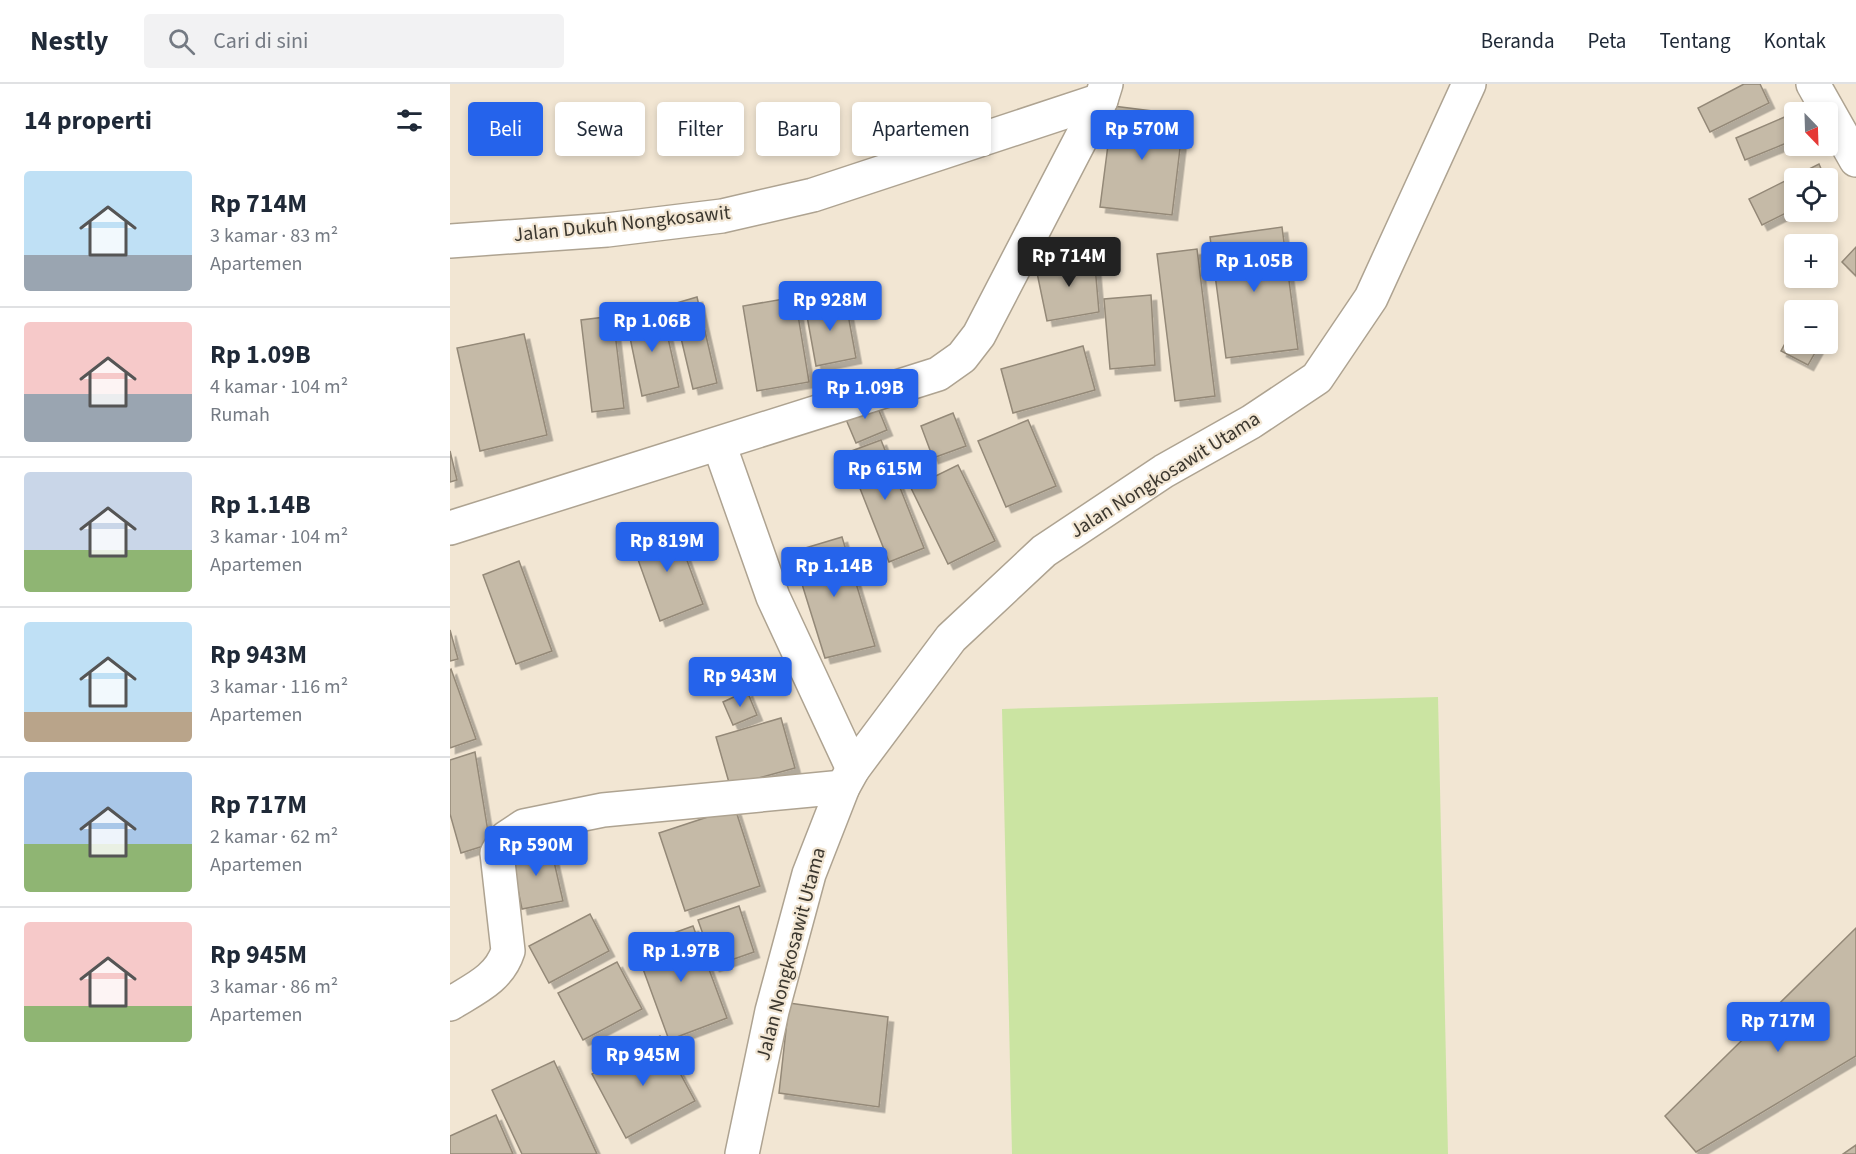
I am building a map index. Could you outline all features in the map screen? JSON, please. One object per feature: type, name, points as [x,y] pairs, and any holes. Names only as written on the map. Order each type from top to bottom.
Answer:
[{"type":"street","name":"Jalan Nongkosawit Utama","points":[[742,1154],[772,1011],[809,874],[848,778],[951,638],[1044,551],[1164,471],[1251,422],[1317,378],[1371,298],[1469,84]]},
{"type":"street","points":[[1814,84],[1856,160]]},
{"type":"street","name":"Jalan Dukuh Nongkosawit","points":[[450,240],[607,230],[722,216],[813,195],[1104,92]]},
{"type":"street","name":"Jalan Dukuh Nongkosawit","points":[[450,528],[938,374],[962,357],[978,335],[1104,92]]},
{"type":"street","points":[[450,1004],[492,978],[504,963],[508,951],[497,853],[506,838],[524,826],[603,810],[848,778],[773,597],[719,444]]},
{"type":"green space","points":[[1438,697],[1448,1154],[1012,1154],[1002,709]]},
{"type":"building","points":[[1744,84],[1760,84],[1769,103],[1710,132],[1698,108]]},
{"type":"building","points":[[1113,106],[1184,115],[1172,215],[1100,207]]},
{"type":"building","points":[[1784,117],[1784,144],[1745,160],[1736,138]]},
{"type":"building","points":[[1784,182],[1784,214],[1762,225],[1749,199]]},
{"type":"building","points":[[1282,227],[1298,349],[1226,358],[1210,237]]},
{"type":"building","points":[[1856,247],[1856,276],[1842,262]]},
{"type":"building","points":[[1197,249],[1215,396],[1175,401],[1157,254]]},
{"type":"building","points":[[1094,254],[1099,312],[1047,321],[1036,268]]},
{"type":"building","points":[[1151,295],[1155,365],[1110,369],[1104,299]]},
{"type":"building","points":[[697,297],[717,383],[693,389],[673,304]]},
{"type":"building","points":[[795,297],[809,382],[757,391],[743,306]]},
{"type":"building","points":[[845,298],[856,358],[816,366],[805,305]]},
{"type":"building","points":[[662,311],[679,387],[642,396],[626,318]]},
{"type":"building","points":[[613,316],[624,408],[592,412],[581,320]]},
{"type":"building","points":[[524,334],[547,435],[480,451],[457,348]]},
{"type":"building","points":[[1083,346],[1095,390],[1013,413],[1001,369]]},
{"type":"building","points":[[1787,354],[1814,354],[1808,365]]},
{"type":"building","points":[[873,396],[887,430],[856,443],[842,410]]},
{"type":"building","points":[[953,413],[966,446],[933,458],[921,426]]},
{"type":"building","points":[[1028,420],[1056,486],[1006,507],[978,441]]},
{"type":"building","points":[[881,440],[924,548],[889,562],[846,453]]},
{"type":"building","points":[[450,451],[457,480],[450,482]]},
{"type":"building","points":[[958,465],[995,541],[948,564],[911,488]]},
{"type":"building","points":[[674,525],[703,604],[660,621],[631,540]]},
{"type":"building","points":[[842,537],[875,646],[825,658],[792,552]]},
{"type":"building","points":[[519,561],[552,651],[516,664],[483,575]]},
{"type":"building","points":[[450,630],[458,659],[450,661]]},
{"type":"building","points":[[450,670],[476,739],[450,748]]},
{"type":"building","points":[[747,691],[757,715],[733,725],[723,702]]},
{"type":"building","points":[[781,718],[795,768],[730,786],[716,737]]},
{"type":"building","points":[[475,752],[490,844],[461,853],[450,814],[450,760]]},
{"type":"building","points":[[735,808],[760,886],[685,911],[659,833]]},
{"type":"building","points":[[550,844],[563,901],[522,909],[510,852]]},
{"type":"building","points":[[739,906],[754,952],[714,966],[698,920]]},
{"type":"building","points":[[590,914],[609,951],[549,983],[529,946]]},
{"type":"building","points":[[693,926],[727,1018],[669,1040],[635,947]]},
{"type":"building","points":[[1856,928],[1856,1056],[1696,1152],[1665,1116]]},
{"type":"building","points":[[617,962],[642,1009],[583,1040],[558,993]]},
{"type":"building","points":[[789,1003],[888,1017],[879,1107],[779,1093]]},
{"type":"building","points":[[660,1036],[695,1101],[626,1138],[592,1074]]},
{"type":"building","points":[[554,1061],[597,1154],[522,1154],[492,1090]]},
{"type":"building","points":[[496,1115],[513,1154],[450,1154],[450,1136]]},
{"type":"building","points":[[1856,1145],[1856,1154],[1843,1154]]}]
